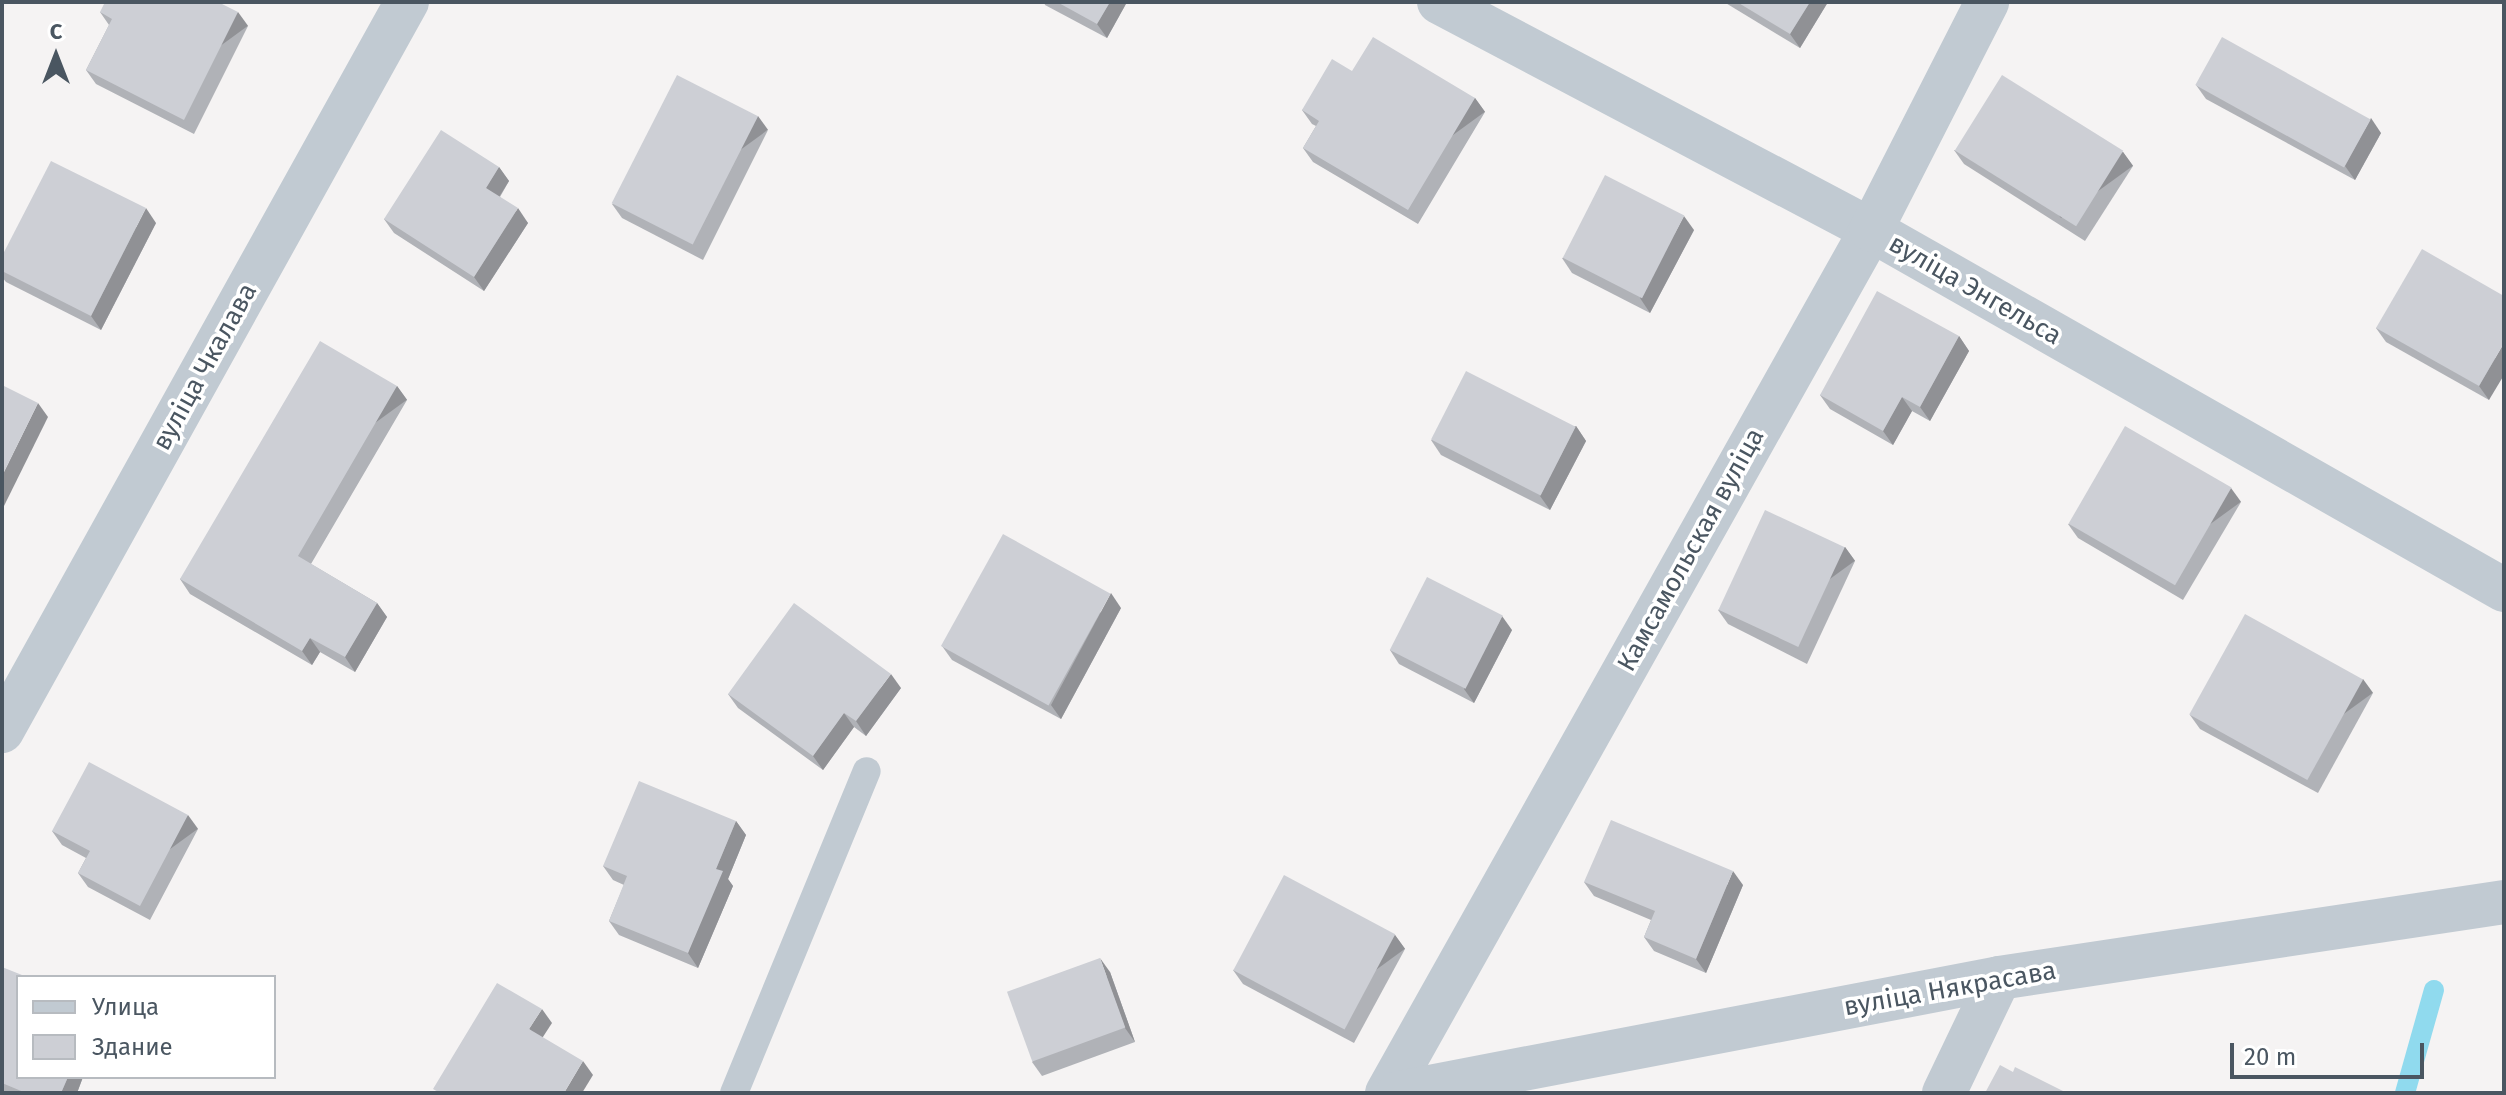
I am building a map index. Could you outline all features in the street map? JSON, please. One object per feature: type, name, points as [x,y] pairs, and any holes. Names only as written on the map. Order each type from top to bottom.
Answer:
[{"type":"street","name":"вуліца Чкалава","points":[[2,731],[407,2]]},
{"type":"street","name":"вуліца Энгельса","points":[[1439,2],[1871,230],[2504,590]]},
{"type":"street","name":"Камсамольская вуліца","points":[[1387,1093],[1871,230],[1987,2]]},
{"type":"street","name":"вуліца Някрасава","points":[[1398,1093],[1999,978],[2504,902]]},
{"type":"street","points":[[1944,1093],[1999,978]]},
{"type":"lane","points":[[734,1093],[867,771]]},
{"type":"building","points":[[105,2],[218,2],[238,12],[184,120],[86,70],[112,19],[100,12]]},
{"type":"building","points":[[1057,2],[1110,2],[1097,24]]},
{"type":"building","points":[[1737,2],[1810,2],[1790,34]]},
{"type":"building","points":[[1373,37],[1475,98],[1408,210],[1303,148],[1319,121],[1302,110],[1332,59],[1352,71]]},
{"type":"building","points":[[2222,37],[2371,119],[2344,168],[2195,85]]},
{"type":"building","points":[[677,75],[758,116],[693,245],[612,203]]},
{"type":"building","points":[[2002,75],[2123,151],[2076,226],[1955,150]]},
{"type":"building","points":[[441,130],[499,167],[486,188],[518,208],[474,277],[384,219]]},
{"type":"building","points":[[51,161],[146,208],[91,316],[2,271],[2,256]]},
{"type":"building","points":[[1605,175],[1684,215],[1642,298],[1563,258]]},
{"type":"building","points":[[2422,249],[2504,296],[2504,343],[2479,386],[2376,328]]},
{"type":"building","points":[[1877,291],[1959,336],[1920,407],[1902,397],[1883,431],[1820,395]]},
{"type":"building","points":[[320,341],[397,386],[298,556],[377,603],[345,657],[310,638],[302,651],[180,579]]},
{"type":"building","points":[[1466,371],[1576,427],[1541,495],[1431,440]]},
{"type":"building","points":[[2,385],[38,403],[2,476]]},
{"type":"building","points":[[2125,426],[2232,488],[2175,585],[2068,524]]},
{"type":"building","points":[[1765,510],[1845,547],[1798,647],[1719,610]]},
{"type":"building","points":[[1003,534],[1111,594],[1049,706],[941,646]]},
{"type":"building","points":[[1427,577],[1503,616],[1466,689],[1390,650]]},
{"type":"building","points":[[794,603],[891,674],[856,721],[844,713],[813,756],[728,694]]},
{"type":"building","points":[[2245,614],[2363,679],[2307,780],[2189,715]]},
{"type":"building","points":[[89,762],[188,815],[140,906],[78,873],[90,851],[52,831]]},
{"type":"building","points":[[639,781],[736,821],[716,869],[723,871],[688,953],[609,921],[627,876],[603,866]]},
{"type":"building","points":[[1611,820],[1733,871],[1696,959],[1644,937],[1655,911],[1584,882]]},
{"type":"building","points":[[1284,875],[1395,934],[1345,1030],[1233,970]]},
{"type":"building","points":[[1100,958],[1125,1028],[1032,1061],[1007,992]]},
{"type":"building","points":[[2,967],[22,975],[16,975],[16,1079],[67,1079],[61,1093],[26,1093],[2,1083]]},
{"type":"building","points":[[497,983],[542,1009],[529,1029],[583,1061],[564,1093],[440,1093],[433,1089]]},
{"type":"building","points":[[2000,1065],[2013,1072],[2015,1067],[2067,1093],[1985,1093]]},
{"type":"waterway","points":[[2405,1093],[2434,990]]}]
